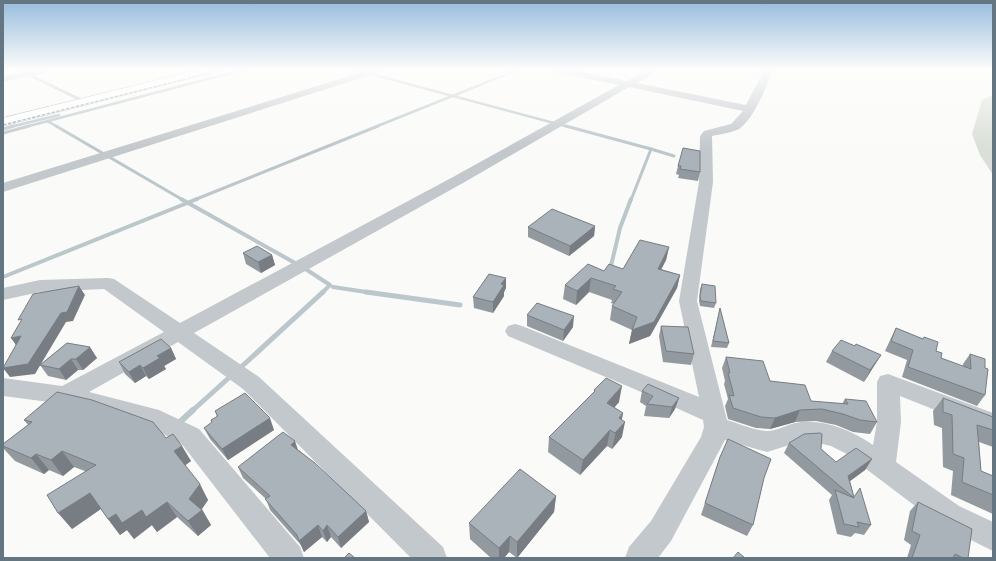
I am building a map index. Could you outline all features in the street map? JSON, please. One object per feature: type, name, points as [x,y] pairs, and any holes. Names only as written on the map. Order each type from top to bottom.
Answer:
[{"type":"highway","points":[[3,122],[106,96]]},
{"type":"street","points":[[3,188],[294,96]]},
{"type":"street","points":[[65,394],[458,180],[606,96]]},
{"type":"street","points":[[687,96],[749,109]]},
{"type":"street","points":[[640,558],[661,531],[713,440],[715,421],[688,302],[706,182],[706,136],[708,133],[732,128],[738,124],[749,109],[755,96]]},
{"type":"street","points":[[3,294],[40,286],[108,284],[251,383],[432,558]]},
{"type":"street","points":[[515,331],[597,366],[646,383],[715,421],[767,442],[796,433],[814,432],[836,437],[848,443],[949,515],[993,537]]},
{"type":"street","points":[[882,467],[889,422],[888,382],[993,423]]},
{"type":"street","points":[[3,387],[65,394],[151,417],[190,436],[289,558]]},
{"type":"shaded area","points":[[993,96],[993,175],[980,155],[972,134],[982,100]]},
{"type":"building","points":[[683,148],[700,151],[700,172],[680,169],[681,166],[678,166]]},
{"type":"building","points":[[552,209],[595,226],[570,246],[528,227]]},
{"type":"building","points":[[640,240],[669,247],[658,269],[680,275],[654,322],[632,330],[637,317],[612,306],[622,292],[613,289],[616,286],[591,278],[577,291],[565,285],[588,264],[604,271],[609,264],[623,269]]},
{"type":"building","points":[[257,246],[272,255],[258,262],[243,253]]},
{"type":"building","points":[[489,274],[506,278],[501,284],[504,285],[493,302],[473,297]]},
{"type":"building","points":[[702,284],[715,286],[716,303],[701,301],[700,296]]},
{"type":"building","points":[[79,286],[67,312],[61,313],[28,364],[3,368],[21,336],[11,338],[22,319],[18,320],[33,294]]},
{"type":"building","points":[[537,303],[574,316],[564,330],[527,315]]},
{"type":"building","points":[[720,308],[729,343],[713,341]]},
{"type":"building","points":[[661,326],[688,327],[694,354],[666,351]]},
{"type":"building","points":[[896,328],[923,339],[924,337],[938,342],[936,351],[942,353],[941,358],[971,369],[970,354],[985,359],[985,368],[988,369],[985,395],[908,367],[913,350],[891,341]]},
{"type":"building","points":[[161,339],[171,348],[157,356],[160,358],[143,368],[140,365],[129,372],[119,362]]},
{"type":"building","points":[[841,340],[855,346],[856,344],[881,355],[870,370],[832,351]]},
{"type":"building","points":[[67,343],[90,347],[76,359],[71,359],[59,369],[40,365]]},
{"type":"building","points":[[726,357],[763,361],[770,381],[805,385],[811,401],[848,404],[845,399],[866,401],[877,422],[860,420],[822,409],[800,410],[775,418],[761,417],[733,408],[729,395],[734,396],[728,373],[730,373]]},
{"type":"building","points":[[606,378],[622,386],[607,403],[623,413],[619,418],[625,422],[615,433],[610,430],[583,460],[549,437]]},
{"type":"building","points":[[648,384],[679,398],[672,407],[647,404],[653,396],[642,391]]},
{"type":"building","points":[[57,392],[92,400],[153,422],[166,438],[173,434],[182,446],[174,451],[200,484],[189,499],[202,510],[188,521],[167,502],[146,517],[142,510],[122,523],[116,514],[108,519],[90,493],[58,513],[47,495],[96,465],[62,451],[51,460],[36,454],[31,458],[3,446],[3,444],[32,422],[24,420]]},
{"type":"building","points":[[245,393],[270,418],[222,449],[204,428],[212,422],[211,420],[218,416],[215,411]]},
{"type":"building","points":[[943,398],[993,417],[993,430],[977,425],[981,471],[993,476],[993,495],[962,482],[964,458],[953,454],[952,415],[943,412]]},
{"type":"building","points":[[283,432],[295,441],[291,445],[315,463],[366,511],[338,537],[327,525],[323,531],[318,525],[299,541],[297,535],[265,499],[270,496],[238,467]]},
{"type":"building","points":[[804,434],[822,434],[821,449],[836,462],[856,448],[872,459],[848,476],[854,497],[860,488],[871,525],[857,522],[859,527],[844,524],[835,490],[854,498],[789,443]]},
{"type":"building","points":[[728,439],[771,459],[764,478],[753,525],[705,503],[720,457]]},
{"type":"building","points":[[520,469],[556,496],[517,542],[510,536],[499,548],[469,523]]},
{"type":"building","points":[[918,502],[972,529],[968,558],[963,558],[955,554],[953,558],[912,558],[920,535],[912,531]]},
{"type":"building","points":[[738,552],[745,558],[733,558]]},
{"type":"building","points":[[349,553],[355,558],[344,558]]},
{"type":"waterway","points":[[73,96],[81,100],[78,101]]},
{"type":"waterway","points":[[47,121],[142,96]]},
{"type":"waterway","points":[[375,127],[452,96]]},
{"type":"waterway","points":[[454,96],[569,127]]},
{"type":"waterway","points":[[13,126],[59,115]]},
{"type":"waterway","points":[[25,127],[47,121]]},
{"type":"waterway","points":[[47,121],[58,127]]},
{"type":"waterway","points":[[3,129],[13,126]]},
{"type":"waterway","points":[[3,133],[29,126]]},
{"type":"waterway","points":[[56,126],[183,200]]},
{"type":"waterway","points":[[194,200],[378,126]]},
{"type":"waterway","points":[[566,126],[651,149]]},
{"type":"waterway","points":[[631,200],[651,149]]},
{"type":"waterway","points":[[651,149],[674,156]]},
{"type":"waterway","points":[[181,199],[188,203]]},
{"type":"waterway","points":[[188,203],[197,199]]},
{"type":"waterway","points":[[610,270],[620,228],[631,199]]},
{"type":"waterway","points":[[3,277],[188,203]]},
{"type":"waterway","points":[[188,203],[304,268],[330,285],[323,292]]},
{"type":"waterway","points":[[333,287],[370,293]]},
{"type":"waterway","points":[[239,369],[323,292]]},
{"type":"waterway","points":[[366,292],[370,293]]},
{"type":"waterway","points":[[370,293],[460,305]]},
{"type":"waterway","points":[[192,411],[232,375]]},
{"type":"waterway","points":[[181,421],[193,410]]},
{"type":"railway","points":[[3,125],[117,96]]}]
